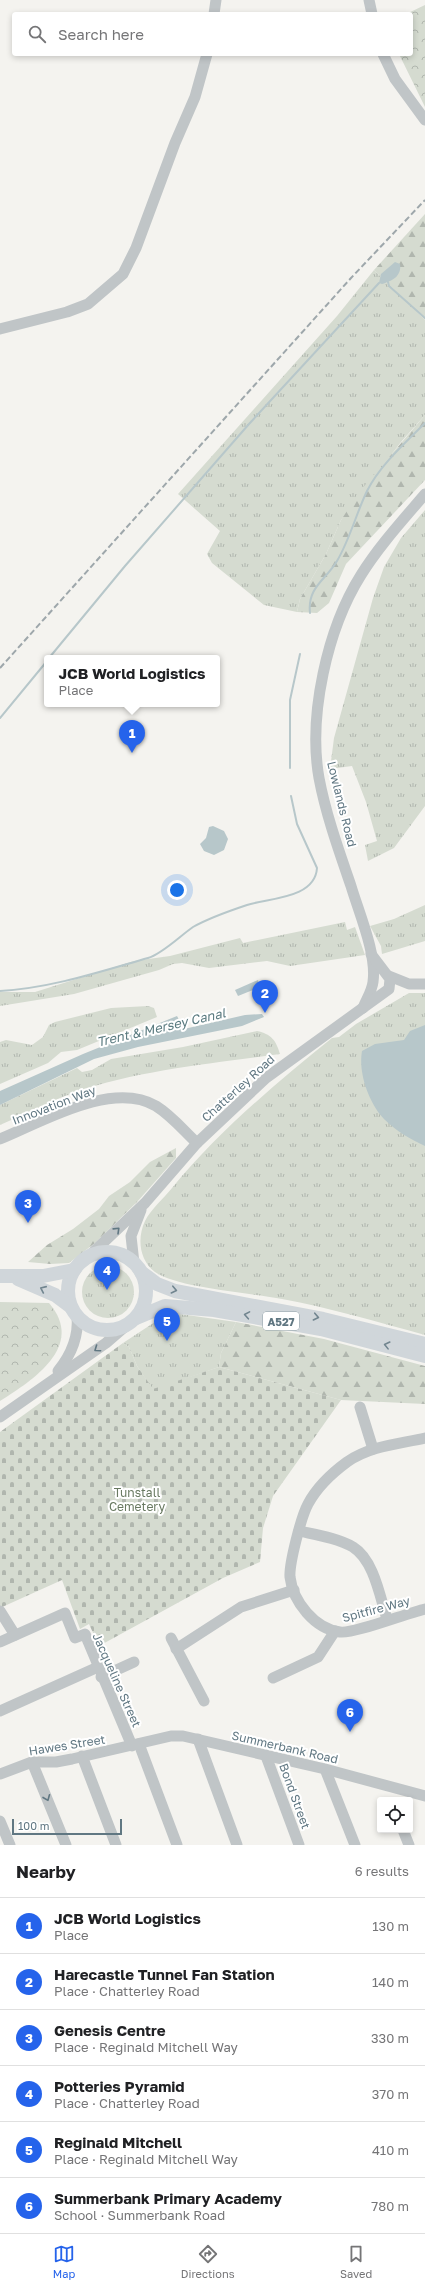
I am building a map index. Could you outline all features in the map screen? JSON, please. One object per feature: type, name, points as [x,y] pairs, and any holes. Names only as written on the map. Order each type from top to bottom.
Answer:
[{"type":"main road","name":"A527","points":[[6,1277],[49,1275],[74,1270],[88,1257],[101,1252],[115,1253],[137,1267],[157,1284],[175,1291],[315,1317],[403,1337],[425,1344]]},
{"type":"main road","points":[[132,1321],[141,1311],[146,1293],[137,1267]]},
{"type":"main road","points":[[74,1270],[68,1285],[74,1312]]},
{"type":"main road","name":"A527","points":[[6,1277],[55,1295],[90,1326],[102,1330],[116,1330],[165,1306],[214,1310],[321,1329],[425,1356]]},
{"type":"street","points":[[214,12],[216,0]]},
{"type":"street","points":[[369,0],[372,12]]},
{"type":"street","points":[[0,329],[67,312],[88,304],[123,274],[136,248],[175,143],[195,98],[204,71],[207,56]]},
{"type":"street","points":[[384,56],[395,79],[425,120]]},
{"type":"street","name":"Lowlands Road","points":[[373,982],[371,953],[329,817],[319,779],[316,734],[320,699],[326,668],[338,624],[360,575],[384,542],[425,494]]},
{"type":"street","name":"Lowlands Road","points":[[371,953],[387,975]]},
{"type":"street","points":[[363,1008],[377,975],[387,975],[410,984]]},
{"type":"street","points":[[385,991],[391,983],[387,975]]},
{"type":"street","points":[[373,982],[377,990],[385,991],[424,982]]},
{"type":"street","name":"Chatterley Road","points":[[88,1257],[145,1203],[197,1143],[266,1078],[385,991]]},
{"type":"street","name":"Innovation Way","points":[[0,1139],[74,1108],[107,1099],[125,1097],[142,1100],[156,1106],[197,1143]]},
{"type":"street","name":"Chatterley Road","points":[[137,1267],[131,1236],[145,1203]]},
{"type":"street","points":[[53,1378],[68,1359],[74,1345],[77,1332],[74,1312]]},
{"type":"street","points":[[0,1417],[53,1378],[106,1342],[132,1321]]},
{"type":"street","points":[[364,1410],[374,1448]]},
{"type":"street","name":"Spitfire Way","points":[[425,1438],[374,1448],[348,1462],[327,1480],[308,1503],[299,1531],[290,1570],[294,1590],[307,1615],[323,1626],[335,1631],[349,1632],[387,1619],[425,1609]]},
{"type":"street","points":[[299,1531],[338,1541],[353,1547],[364,1556],[387,1619]]},
{"type":"street","points":[[176,1649],[241,1606],[294,1590]]},
{"type":"street","points":[[0,1611],[15,1635],[0,1642]]},
{"type":"street","name":"Jacqueline Street","points":[[15,1635],[65,1613],[75,1638],[85,1634],[100,1672],[133,1743],[177,1845]]},
{"type":"street","points":[[273,1678],[318,1657],[335,1631]]},
{"type":"street","points":[[171,1638],[204,1701]]},
{"type":"street","points":[[0,1711],[100,1672],[134,1662]]},
{"type":"street","name":"Summerbank Road","points":[[133,1743],[171,1736],[198,1739],[325,1769],[402,1795],[425,1796]]},
{"type":"street","points":[[198,1739],[236,1845]]},
{"type":"street","name":"Hawes Street","points":[[0,1774],[32,1762],[56,1762],[133,1743]]},
{"type":"street","points":[[82,1756],[116,1845]]},
{"type":"street","name":"Bond Street","points":[[266,1756],[299,1845]]},
{"type":"street","points":[[32,1762],[66,1845]]},
{"type":"street","points":[[325,1769],[355,1845]]},
{"type":"street","points":[[0,1821],[10,1845]]},
{"type":"street","points":[[404,1833],[409,1845]]},
{"type":"green space","points":[[425,5],[425,107],[400,56],[413,56],[413,12],[410,12]]},
{"type":"green space","points":[[425,214],[425,320],[374,270]]},
{"type":"green space","points":[[374,270],[425,320],[425,415],[401,442],[341,520],[326,554],[300,599],[297,612],[264,605],[212,563],[207,554],[220,531],[178,494],[337,316]]},
{"type":"green space","points":[[425,415],[425,480],[346,564],[329,603],[317,613],[297,612],[300,599],[326,554],[341,520],[361,490]]},
{"type":"green space","points":[[425,510],[425,806],[394,848],[368,861],[365,845],[377,841],[366,802],[352,766],[330,769],[334,738],[373,598],[384,567],[401,538]]},
{"type":"green space","points":[[425,905],[425,941],[382,954],[381,946],[370,926],[394,919]]},
{"type":"green space","points":[[345,922],[347,930],[355,927],[365,955],[290,966],[267,961],[209,968],[182,963],[173,964],[159,970],[74,994],[0,1006],[0,992],[35,992],[134,961],[170,956],[240,938],[243,943]]},
{"type":"green space","points":[[409,993],[425,993],[425,1335],[300,1303],[197,1286],[166,1278],[155,1272],[150,1267],[143,1255],[140,1241],[142,1228],[154,1208],[190,1167],[248,1109],[332,1038],[339,1037],[356,1024]]},
{"type":"green space","points":[[148,1006],[154,1008],[157,1017],[77,1050],[61,1052],[48,1063],[0,1084],[0,1042],[6,1040],[32,1045],[43,1037],[49,1025],[55,1022],[111,1008]]},
{"type":"green space","points":[[257,1031],[266,1034],[275,1041],[280,1054],[149,1073],[98,1085],[54,1100],[0,1125],[0,1105],[77,1068],[82,1072],[92,1070],[111,1059],[183,1047]]},
{"type":"green space","points":[[176,1148],[176,1158],[137,1202],[95,1243],[69,1263],[50,1264],[28,1262],[47,1245],[73,1229],[99,1209],[109,1196],[130,1182],[150,1162]]},
{"type":"green space","points":[[103,1266],[113,1266],[127,1273],[134,1287],[134,1297],[127,1311],[113,1318],[103,1318],[93,1314],[86,1307],[82,1297],[82,1287],[86,1277],[93,1270]]},
{"type":"green space","points":[[0,1302],[49,1303],[59,1319],[62,1334],[58,1347],[51,1360],[40,1372],[27,1383],[0,1401]]},
{"type":"green space","points":[[180,1314],[236,1322],[221,1353],[219,1367],[153,1390],[137,1366],[129,1347],[123,1343],[161,1318]]},
{"type":"green space","points":[[236,1322],[324,1339],[425,1366],[425,1404],[341,1400],[219,1367],[221,1353]]},
{"type":"green space","name":"Tunstall Cemetery","points":[[123,1343],[129,1347],[137,1366],[153,1389],[219,1367],[341,1400],[273,1496],[263,1528],[260,1562],[223,1578],[99,1646],[89,1624],[80,1629],[62,1580],[0,1608],[0,1432]]},
{"type":"water","points":[[395,262],[400,264],[398,275],[382,284],[379,283],[381,274]]},
{"type":"water","points":[[213,826],[224,831],[228,839],[224,850],[214,855],[204,851],[200,844],[206,838],[209,827]]},
{"type":"water","points":[[258,980],[260,987],[238,996],[235,990]]},
{"type":"water","name":"Trent & Mersey Canal","points":[[262,1014],[264,1017],[242,1026],[138,1047],[94,1059],[0,1105],[0,1091],[83,1054],[177,1016],[184,1029],[245,1015]]},
{"type":"water","points":[[425,1025],[425,1146],[398,1131],[384,1119],[369,1096],[363,1078],[361,1060],[362,1051],[375,1044],[404,1040],[410,1031]]},
{"type":"waterway","points":[[388,282],[389,286],[425,318]]},
{"type":"waterway","points":[[51,655],[125,566],[249,424],[379,283]]},
{"type":"waterway","points":[[310,613],[311,597],[314,590],[333,568],[342,553],[372,481],[393,455],[425,423]]},
{"type":"waterway","points":[[290,768],[290,700],[300,654]]},
{"type":"waterway","points":[[0,718],[44,665]]},
{"type":"waterway","points":[[0,991],[38,987],[56,983],[148,958],[159,953],[193,927],[206,921],[247,905],[289,896],[308,886],[314,878],[317,868],[297,824],[291,796]]},
{"type":"railway","points":[[0,668],[351,278],[425,200]]},
{"type":"place","name":"JCB World Logistics","points":[[132,753]]},
{"type":"place","name":"Harecastle Tunnel Fan Station","points":[[265,1013]]},
{"type":"place","name":"Genesis Centre","points":[[28,1223]]},
{"type":"place","name":"Potteries Pyramid","points":[[107,1290]]},
{"type":"place","name":"Reginald Mitchell","points":[[167,1341]]},
{"type":"place","name":"Summerbank Primary Academy","points":[[350,1732]]}]
